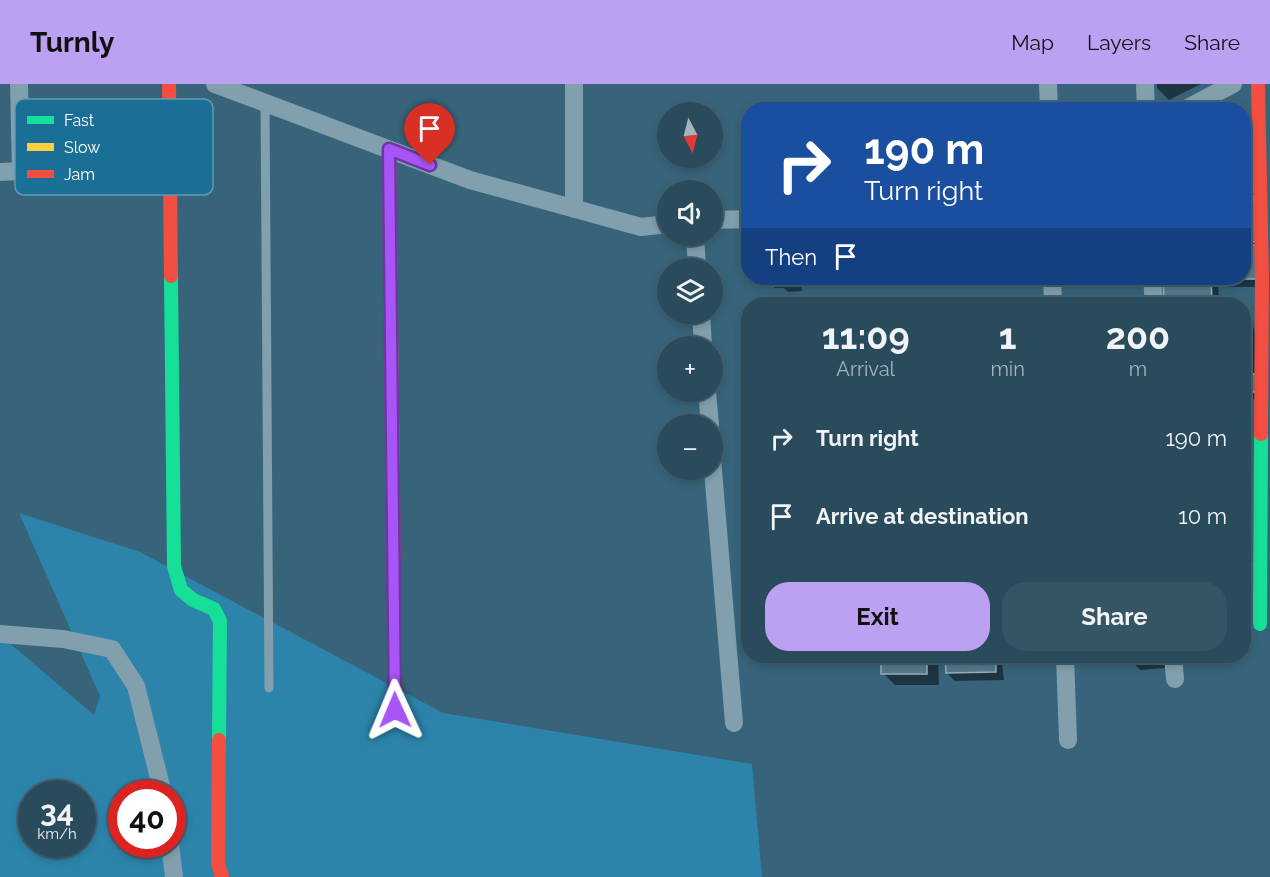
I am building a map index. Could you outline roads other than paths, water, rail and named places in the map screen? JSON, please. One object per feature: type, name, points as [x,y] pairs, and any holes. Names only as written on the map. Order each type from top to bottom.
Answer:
[{"type":"street","points":[[19,84],[19,99]]},
{"type":"street","points":[[169,84],[169,99]]},
{"type":"street","points":[[215,84],[470,180],[641,227],[657,225]]},
{"type":"street","points":[[574,84],[574,209]]},
{"type":"street","points":[[1048,84],[1049,102]]},
{"type":"street","points":[[1145,84],[1146,102]]},
{"type":"street","points":[[1199,102],[1233,84]]},
{"type":"street","points":[[1258,84],[1266,278],[1260,624]]},
{"type":"street","points":[[389,149],[395,710]]},
{"type":"street","points":[[0,172],[15,171]]},
{"type":"street","points":[[170,195],[172,554],[175,581],[183,593],[198,603],[214,609],[220,621],[218,863],[222,877]]},
{"type":"street","points":[[723,220],[741,219]]},
{"type":"street","points":[[714,480],[734,723]]},
{"type":"street","points":[[0,634],[63,639],[112,649],[136,686],[160,780]]},
{"type":"street","points":[[1065,663],[1068,740]]},
{"type":"street","points":[[1174,663],[1175,679]]},
{"type":"street","points":[[172,858],[174,877]]},
{"type":"lane","points":[[266,104],[269,688]]}]
